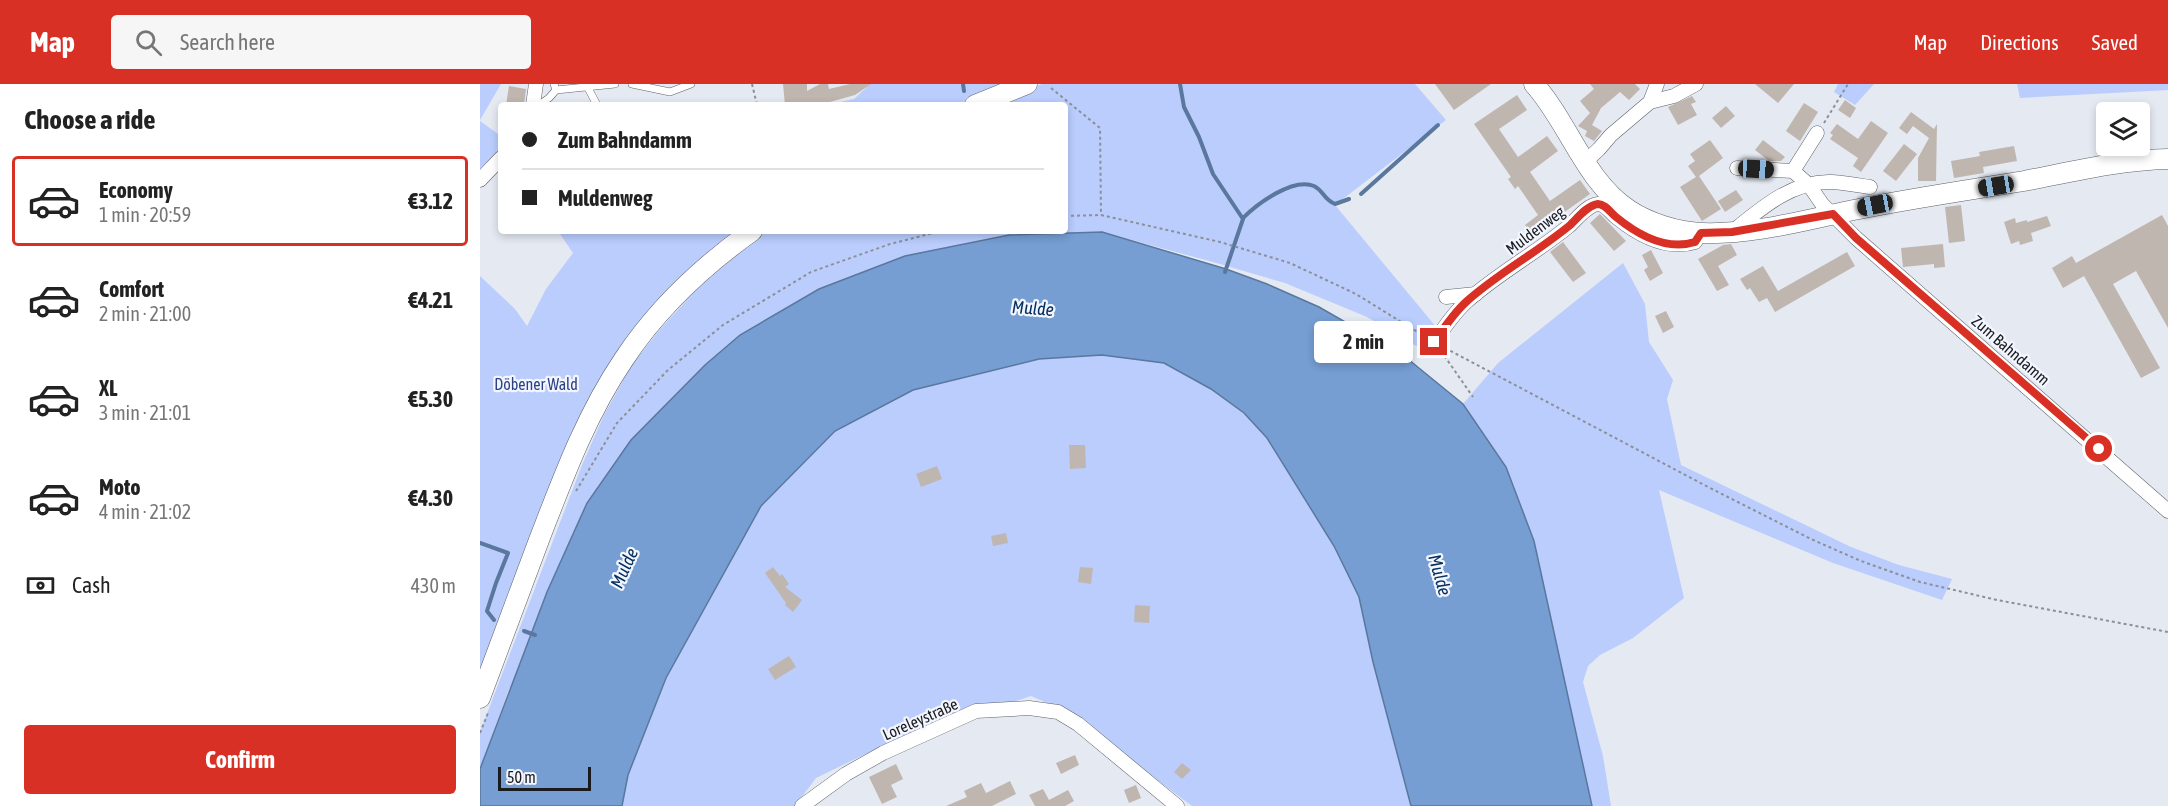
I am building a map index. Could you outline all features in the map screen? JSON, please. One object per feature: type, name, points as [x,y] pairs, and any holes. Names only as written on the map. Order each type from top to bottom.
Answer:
[{"type":"main road","points":[[982,102],[1027,84]]},
{"type":"main road","points":[[1534,84],[1558,116],[1585,162],[1608,193],[1631,211],[1664,226],[1701,233],[1732,232],[1913,198],[2083,170],[2168,159]]},
{"type":"main road","points":[[484,705],[572,456],[605,390],[641,334],[665,307],[694,278],[748,234]]},
{"type":"street","points":[[533,102],[536,84]]},
{"type":"street","points":[[1650,102],[1657,84]]},
{"type":"street","points":[[1585,162],[1611,135],[1650,102],[1674,96],[1696,84]]},
{"type":"street","points":[[1737,168],[1793,171],[1817,133]]},
{"type":"street","points":[[480,180],[498,161]]},
{"type":"street","name":"Zum Bahndamm","points":[[1793,171],[1809,185],[1822,204],[1856,238],[2168,511]]},
{"type":"street","points":[[1732,232],[1770,202],[1809,185],[1832,182],[1870,187]]},
{"type":"street","name":"Muldenweg","points":[[1434,342],[1452,317],[1476,294],[1550,241],[1588,208],[1597,204],[1604,206],[1626,226],[1649,239],[1685,245],[1695,242],[1701,233]]},
{"type":"street","points":[[1446,297],[1476,294]]},
{"type":"street","name":"Loreleystraße","points":[[802,806],[846,774],[883,753],[976,711],[1029,708],[1058,712],[1078,724],[1177,806]]},
{"type":"lane","points":[[543,102],[549,98],[555,87],[615,84]]},
{"type":"lane","points":[[632,84],[670,92],[691,84]]},
{"type":"lane","points":[[587,86],[595,102]]},
{"type":"path","points":[[752,84],[756,102]]},
{"type":"path","points":[[1817,133],[1848,84]]},
{"type":"path","points":[[1052,88],[1101,128],[1101,215]]},
{"type":"path","points":[[1068,216],[1101,215],[1225,243],[1290,263],[1356,294],[1468,361],[1710,488],[1811,539],[1861,561],[1920,582],[1996,600],[2168,632]]},
{"type":"path","points":[[572,497],[617,423],[668,370],[723,325],[811,272],[890,244],[928,234]]},
{"type":"path","points":[[1434,342],[1473,397]]},
{"type":"path","points":[[480,733],[484,705]]},
{"type":"green space","points":[[480,84],[501,84],[480,120]]},
{"type":"green space","points":[[868,84],[1009,84],[969,102],[840,102],[854,99]]},
{"type":"green space","points":[[1042,84],[1415,84],[1446,120],[1335,205],[1437,328],[1445,349],[1443,357],[1435,357],[1367,317],[1285,283],[1102,232],[1068,233],[1068,102],[998,102]]},
{"type":"green space","points":[[1838,84],[1874,84],[1855,105],[1834,92]]},
{"type":"green space","points":[[2017,84],[2168,84],[2168,90],[2020,98]]},
{"type":"green space","points":[[480,121],[498,134],[498,154],[480,174]]},
{"type":"green space","name":"Döbener Wald","points":[[560,234],[737,234],[635,330],[480,679],[480,276],[515,309],[527,326],[546,289],[573,253]]},
{"type":"green space","points":[[762,234],[1040,234],[1009,235],[509,689],[480,769],[480,732],[582,465],[604,415],[631,366],[661,328],[697,289]]},
{"type":"green space","points":[[1623,263],[1645,304],[1649,342],[1673,380],[1667,399],[1681,465],[1851,547],[1899,565],[1952,579],[1942,600],[1833,563],[1659,490],[1684,598],[1633,638],[1600,655],[1588,666],[1583,682],[1603,756],[1611,806],[1592,806],[1534,541],[1506,467],[1463,404],[1498,363]]},
{"type":"green space","points":[[1102,355],[1164,363],[1211,389],[1244,413],[1267,438],[1334,546],[1359,597],[1373,662],[1411,806],[1192,806],[1065,711],[1031,696],[884,745],[816,778],[795,806],[622,806],[628,775],[666,678],[761,506],[835,431],[913,390],[1039,359]]},
{"type":"water","name":"Mulde","points":[[1102,232],[1226,269],[1267,284],[1319,307],[1403,355],[1463,404],[1506,467],[1534,541],[1592,806],[1411,806],[1373,662],[1359,597],[1334,546],[1267,438],[1244,413],[1211,389],[1164,363],[1102,355],[1039,359],[913,390],[835,431],[761,506],[666,678],[628,775],[622,806],[480,806],[480,769],[547,592],[587,503],[631,440],[705,365],[740,335],[819,289],[905,256],[1009,235]]},
{"type":"building","points":[[783,84],[807,84],[807,91],[820,84],[828,84],[829,89],[850,84],[871,84],[855,95],[830,102],[785,102]]},
{"type":"building","points":[[1435,84],[1491,84],[1454,110]]},
{"type":"building","points":[[1590,84],[1635,84],[1640,89],[1629,100],[1620,92],[1601,108],[1592,125],[1602,131],[1594,141],[1585,136],[1587,131],[1578,126],[1590,113],[1580,101],[1594,89]]},
{"type":"building","points":[[1755,84],[1794,84],[1778,103]]},
{"type":"building","points":[[509,86],[526,89],[524,102],[506,102]]},
{"type":"building","points":[[1517,95],[1527,110],[1499,129],[1518,157],[1547,136],[1558,151],[1530,172],[1550,201],[1580,180],[1590,194],[1532,235],[1525,225],[1538,215],[1518,186],[1515,189],[1508,179],[1511,177],[1474,124]]},
{"type":"building","points":[[1692,96],[1696,102],[1691,104],[1697,115],[1678,125],[1668,107]]},
{"type":"building","points":[[1845,100],[1856,108],[1850,118],[1838,110]]},
{"type":"building","points":[[1804,103],[1818,112],[1800,141],[1786,131]]},
{"type":"building","points":[[1726,106],[1735,116],[1721,128],[1712,118]]},
{"type":"building","points":[[1911,112],[1934,129],[1937,124],[1936,181],[1918,181],[1918,158],[1929,138],[1913,126],[1907,134],[1899,128]]},
{"type":"building","points":[[1871,121],[1888,133],[1861,172],[1853,166],[1858,158],[1830,139],[1833,135],[1830,133],[1837,124],[1858,139]]},
{"type":"building","points":[[1710,140],[1723,158],[1699,176],[1721,209],[1702,221],[1680,187],[1696,177],[1688,166],[1695,161],[1690,154]]},
{"type":"building","points":[[1763,140],[1785,157],[1781,161],[1769,161],[1755,150]]},
{"type":"building","points":[[1904,144],[1917,154],[1896,181],[1883,171]]},
{"type":"building","points":[[2014,146],[2017,161],[1983,167],[1984,173],[1954,178],[1951,161],[1980,156],[1979,152]]},
{"type":"building","points":[[1736,190],[1743,200],[1725,212],[1718,201]]},
{"type":"building","points":[[1961,205],[1965,241],[1949,243],[1945,207]]},
{"type":"building","points":[[1600,214],[1626,241],[1614,251],[1590,223]]},
{"type":"building","points":[[2162,215],[2168,226],[2168,328],[2136,271],[2113,284],[2160,368],[2141,378],[2084,276],[2063,288],[2052,268],[2072,256],[2076,263]]},
{"type":"building","points":[[2047,216],[2051,226],[2031,233],[2033,241],[2020,245],[2019,241],[2011,244],[2004,222],[2015,218],[2016,223],[2027,220],[2027,222]]},
{"type":"building","points":[[1563,242],[1586,273],[1573,282],[1550,252]]},
{"type":"building","points":[[1731,244],[1737,255],[1718,266],[1729,285],[1717,291],[1698,259],[1723,245]]},
{"type":"building","points":[[1943,244],[1945,267],[1934,268],[1934,264],[1903,267],[1901,248]]},
{"type":"building","points":[[1651,250],[1663,273],[1650,281],[1644,270],[1648,267],[1642,255]]},
{"type":"building","points":[[1847,252],[1855,266],[1775,312],[1767,298],[1759,302],[1750,288],[1747,290],[1740,279],[1763,266],[1778,291]]},
{"type":"building","points":[[1666,311],[1674,327],[1663,333],[1655,316]]},
{"type":"building","points":[[1069,445],[1085,445],[1086,468],[1070,469]]},
{"type":"building","points":[[937,466],[942,479],[921,487],[916,474]]},
{"type":"building","points":[[1006,533],[1008,543],[993,546],[991,536]]},
{"type":"building","points":[[773,567],[789,584],[785,587],[802,600],[793,612],[785,605],[786,603],[765,573]]},
{"type":"building","points":[[1080,567],[1093,568],[1091,584],[1078,582]]},
{"type":"building","points":[[1135,605],[1150,606],[1149,623],[1134,622]]},
{"type":"building","points":[[789,656],[796,667],[775,680],[768,669]]},
{"type":"building","points":[[1075,755],[1079,765],[1061,774],[1056,763]]},
{"type":"building","points":[[1182,763],[1191,770],[1182,779],[1174,772]]},
{"type":"building","points":[[896,764],[903,779],[891,785],[897,797],[882,804],[869,777]]},
{"type":"building","points":[[1010,781],[1016,794],[992,806],[946,806],[967,797],[964,791],[981,783],[986,793]]},
{"type":"building","points":[[1136,785],[1141,798],[1129,803],[1124,790]]},
{"type":"building","points":[[1043,789],[1049,800],[1068,790],[1074,801],[1065,806],[1035,806],[1029,795]]},
{"type":"waterway","points":[[963,84],[964,91]]},
{"type":"waterway","points":[[1180,84],[1184,107],[1199,137],[1213,174],[1243,219],[1225,272]]},
{"type":"waterway","points":[[1361,194],[1438,125]]},
{"type":"waterway","points":[[1243,218],[1266,199],[1296,185],[1314,186],[1335,204],[1349,199]]},
{"type":"waterway","points":[[480,543],[508,553],[487,611],[494,620]]},
{"type":"waterway","points":[[524,631],[535,635]]},
{"type":"route","points":[[1434,342],[1464,304],[1550,241],[1588,208],[1597,204],[1604,206],[1626,226],[1649,239],[1685,245],[1695,242],[1701,233],[1732,232],[1833,214],[1856,238],[2099,449]]}]
